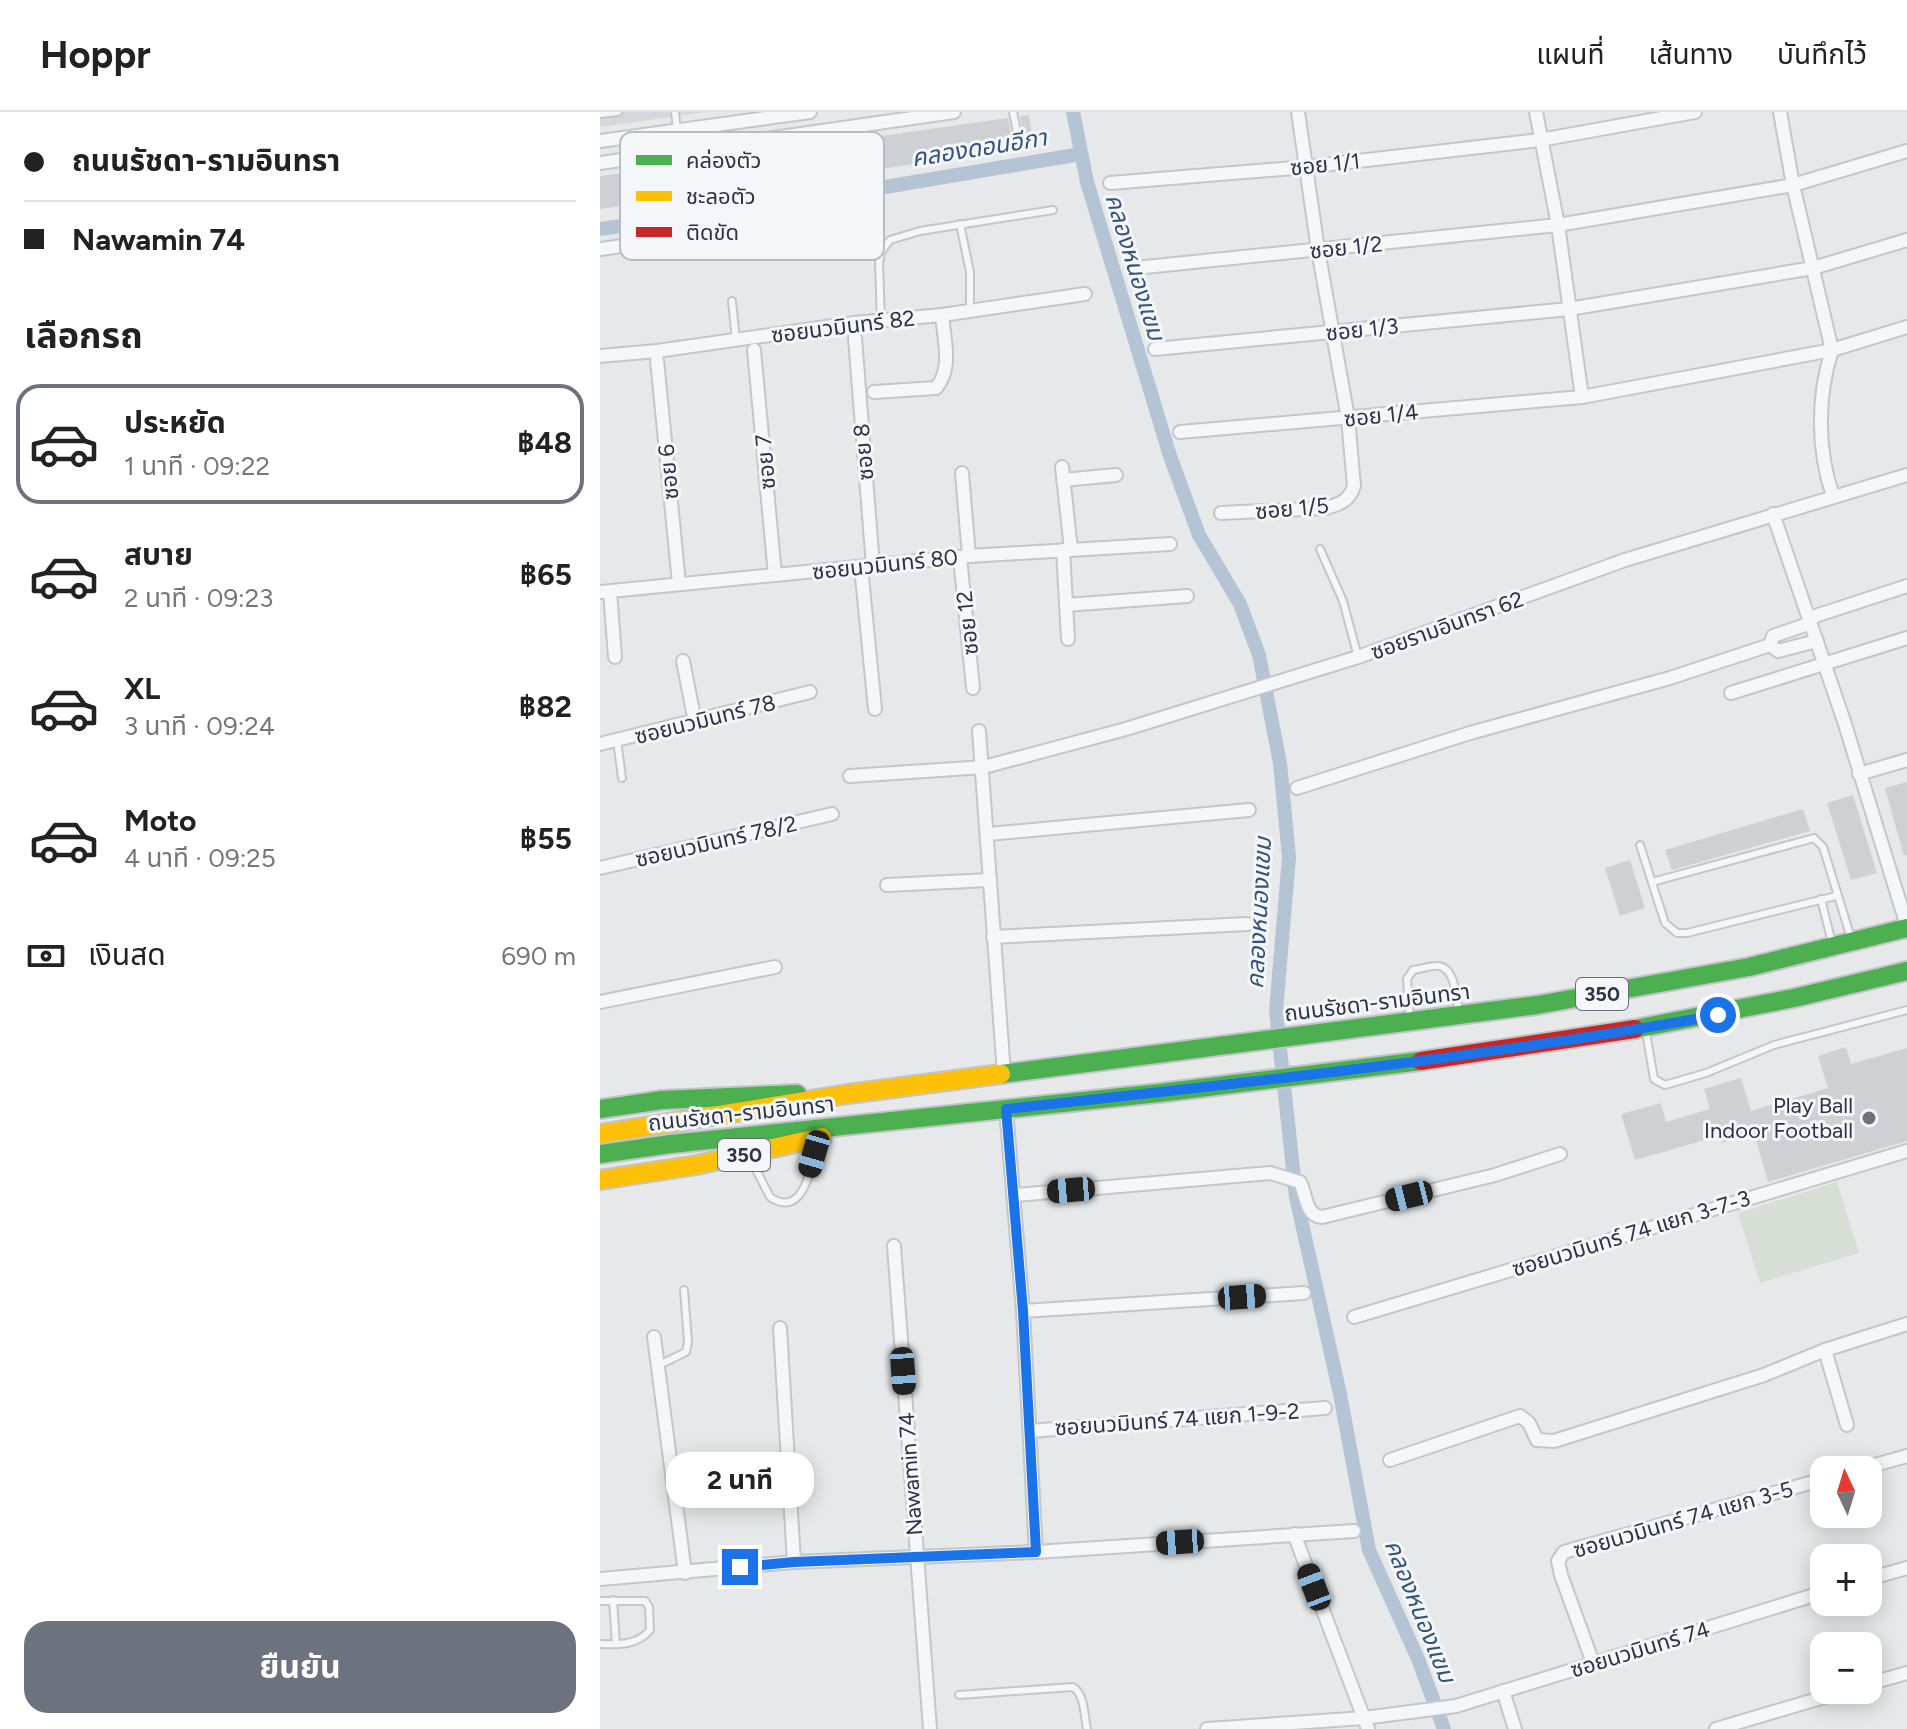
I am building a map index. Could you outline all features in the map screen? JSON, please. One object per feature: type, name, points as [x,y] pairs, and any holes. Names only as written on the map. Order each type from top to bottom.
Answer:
[{"type":"main road","name":"ถนนรัชดา-รามอินทรา","points":[[600,1134],[848,1094],[1410,1023],[1678,982],[1907,927]]},
{"type":"main road","name":"ถนนรัชดา-รามอินทรา","points":[[600,1154],[887,1120],[1269,1082],[1646,1028],[1788,1000],[1907,971]]},
{"type":"main road","name":"ถนนรัชดา-รามอินทรา","points":[[600,1109],[712,1096],[848,1094]]},
{"type":"main road","name":"ถนนรัชดา-รามอินทรา","points":[[600,1180],[749,1155],[887,1120]]},
{"type":"street","points":[[669,132],[810,112]]},
{"type":"street","points":[[815,132],[954,112]]},
{"type":"street","points":[[1298,112],[1318,250],[1348,418]]},
{"type":"street","points":[[1536,112],[1558,225],[1582,397]]},
{"type":"street","name":"ซอย 1/1","points":[[1110,183],[1306,167],[1540,140],[1695,112]]},
{"type":"street","points":[[1780,112],[1793,185],[1832,350],[1821,416],[1822,452],[1833,496]]},
{"type":"street","points":[[600,141],[620,138]]},
{"type":"street","name":"ซอย 1/2","points":[[1135,268],[1558,225],[1793,185],[1907,151]]},
{"type":"street","points":[[600,163],[620,160]]},
{"type":"street","name":"ซอย 1/3","points":[[1155,349],[1569,309],[1813,268],[1907,240]]},
{"type":"street","points":[[600,249],[620,246]]},
{"type":"street","name":"ซอยนวมินทร์ 82","points":[[600,356],[942,315],[1085,294]]},
{"type":"street","points":[[874,392],[936,388],[947,368],[942,315]]},
{"type":"street","name":"ซอย 1/4","points":[[1180,432],[1582,397],[1832,350],[1907,327]]},
{"type":"street","name":"ซอย 8","points":[[855,338],[875,709]]},
{"type":"street","name":"ซอย 7","points":[[754,350],[775,575]]},
{"type":"street","name":"ซอย 6","points":[[657,360],[679,583]]},
{"type":"street","name":"ซอย 1/5","points":[[1221,513],[1326,508],[1340,504],[1351,496],[1354,486],[1348,418]]},
{"type":"street","name":"ซอย 12","points":[[962,473],[973,688]]},
{"type":"street","points":[[1068,639],[1062,473],[1116,475]]},
{"type":"street","name":"ซอยรามอินทรา 62","points":[[850,776],[983,761],[1126,729],[1358,657],[1625,560],[1907,475]]},
{"type":"street","points":[[1773,514],[1825,664],[1907,927]]},
{"type":"street","name":"ซอยนวมินทร์ 80","points":[[605,591],[965,557],[1170,544]]},
{"type":"street","points":[[1770,645],[1773,636],[1808,617],[1907,586]]},
{"type":"street","points":[[605,591],[615,657]]},
{"type":"street","points":[[1066,605],[1187,596]]},
{"type":"street","points":[[1731,693],[1907,638]]},
{"type":"street","points":[[1770,645],[1778,651],[1817,641]]},
{"type":"street","points":[[1297,788],[1470,733],[1670,678],[1770,645]]},
{"type":"street","points":[[683,661],[695,722]]},
{"type":"street","name":"ซอยนวมินทร์ 78","points":[[600,744],[810,692]]},
{"type":"street","points":[[979,731],[1004,1074]]},
{"type":"street","points":[[1859,774],[1907,760]]},
{"type":"street","points":[[988,834],[1249,810]]},
{"type":"street","name":"ซอยนวมินทร์ 78/2","points":[[600,868],[832,814]]},
{"type":"street","points":[[887,885],[990,880]]},
{"type":"street","points":[[993,937],[1247,924]]},
{"type":"street","points":[[600,1002],[775,967]]},
{"type":"street","points":[[1006,1109],[1023,1311],[1036,1552]]},
{"type":"street","name":"ซอยนวมินทร์ 74 แยก 3-7-3","points":[[1354,1317],[1907,1151]]},
{"type":"street","points":[[1015,1195],[1270,1173],[1300,1182],[1309,1212],[1322,1217],[1495,1175],[1560,1154]]},
{"type":"street","name":"Nawamin 74","points":[[894,1246],[930,1729]]},
{"type":"street","points":[[1023,1311],[1304,1293]]},
{"type":"street","points":[[1390,1460],[1520,1416],[1529,1423],[1537,1440],[1554,1441],[1764,1375],[1825,1350],[1907,1324]]},
{"type":"street","points":[[780,1328],[794,1562]]},
{"type":"street","points":[[654,1337],[685,1573]]},
{"type":"street","points":[[1825,1350],[1847,1425]]},
{"type":"street","name":"ซอยนวมินทร์ 74 แยก 1-9-2","points":[[1030,1431],[1325,1408]]},
{"type":"street","points":[[1882,1463],[1907,1456]]},
{"type":"street","name":"ซอยนวมินทร์ 74 แยก 3-5","points":[[1593,1663],[1561,1575],[1558,1561],[1564,1552],[1810,1483]]},
{"type":"street","name":"Nawamin 74","points":[[600,1579],[794,1562],[1036,1552],[1354,1531]]},
{"type":"street","points":[[1294,1534],[1366,1723]]},
{"type":"street","points":[[1882,1575],[1907,1568]]},
{"type":"street","name":"ซอยนวมินทร์ 74","points":[[1207,1729],[1366,1723],[1456,1706],[1810,1596]]},
{"type":"street","points":[[1882,1680],[1907,1673]]},
{"type":"street","points":[[1503,1691],[1515,1729]]},
{"type":"street","points":[[1716,1729],[1810,1701]]},
{"type":"lane","points":[[600,114],[618,112]]},
{"type":"lane","points":[[675,112],[677,131]]},
{"type":"lane","points":[[1013,112],[1017,132]]},
{"type":"lane","points":[[884,248],[890,240],[920,231],[1053,210]]},
{"type":"lane","points":[[960,224],[970,272],[970,311]]},
{"type":"lane","points":[[880,260],[881,321]]},
{"type":"lane","points":[[732,301],[736,340]]},
{"type":"lane","points":[[1320,549],[1343,601],[1358,657]]},
{"type":"lane","points":[[617,740],[622,778]]},
{"type":"lane","points":[[1652,882],[1814,838],[1823,847],[1853,942]]},
{"type":"lane","points":[[1640,845],[1665,923],[1677,933],[1836,896]]},
{"type":"lane","points":[[1821,899],[1833,946]]},
{"type":"lane","points":[[1410,1023],[1409,974],[1413,970],[1439,966],[1451,975],[1460,1016]]},
{"type":"lane","points":[[1646,1028],[1654,1079],[1665,1085],[1706,1073],[1774,1045],[1907,1010]]},
{"type":"lane","points":[[749,1155],[770,1197],[781,1202],[796,1200],[804,1191],[819,1138]]},
{"type":"lane","points":[[659,1365],[686,1352],[684,1290]]},
{"type":"lane","points":[[613,1600],[616,1644]]},
{"type":"lane","points":[[600,1601],[645,1601],[649,1607],[650,1630],[634,1642],[600,1644]]},
{"type":"lane","points":[[959,1695],[1073,1687],[1081,1698],[1087,1729]]},
{"type":"shaded area","points":[[600,112],[705,112],[600,127]]},
{"type":"shaded area","points":[[1837,1182],[1859,1253],[1760,1283],[1738,1213]]},
{"type":"building","points":[[1029,115],[1034,147],[884,168],[884,136],[1008,118],[1011,134],[1017,138],[1023,133],[1020,116]]},
{"type":"building","points":[[620,173],[620,206],[600,209],[600,176]]},
{"type":"building","points":[[1907,782],[1907,855],[1904,856],[1885,788]]},
{"type":"building","points":[[1853,795],[1877,873],[1851,880],[1827,803]]},
{"type":"building","points":[[1803,809],[1810,831],[1672,870],[1665,850]]},
{"type":"building","points":[[1630,860],[1645,908],[1620,916],[1605,868]]},
{"type":"building","points":[[1846,1047],[1851,1064],[1907,1048],[1907,1141],[1768,1182],[1754,1133],[1721,1143],[1719,1136],[1635,1160],[1621,1114],[1661,1103],[1666,1122],[1710,1109],[1704,1089],[1741,1078],[1751,1111],[1828,1088],[1818,1056]]},
{"type":"waterway","name":"คลองหนองแขม","points":[[1073,112],[1087,182],[1170,456],[1199,535],[1240,604],[1259,655],[1280,763],[1289,857],[1276,1011],[1296,1197],[1340,1394],[1369,1550],[1418,1659],[1444,1729]]},
{"type":"waterway","name":"คลองดอนอีกา","points":[[884,187],[1081,154]]},
{"type":"waterway","name":"คลองดอนอีกา","points":[[600,229],[620,226]]},
{"type":"traffic: fast","points":[[1001,1074],[1537,1005],[1749,967],[1907,928]]},
{"type":"traffic: fast","points":[[1635,1029],[1794,998],[1907,971]]},
{"type":"traffic: fast","points":[[600,1154],[1421,1061]]},
{"type":"traffic: fast","points":[[600,1109],[662,1100],[797,1094]]},
{"type":"traffic: slow","points":[[600,1134],[848,1094],[1001,1074]]},
{"type":"traffic: slow","points":[[600,1180],[697,1165],[822,1137]]},
{"type":"traffic: jam","points":[[1421,1061],[1635,1029]]},
{"type":"place","name":"Play Ball Indoor Football","points":[[1869,1118]]},
{"type":"route","points":[[740,1567],[1036,1552],[1023,1311],[1006,1109],[1296,1078],[1541,1045],[1718,1015]]}]
